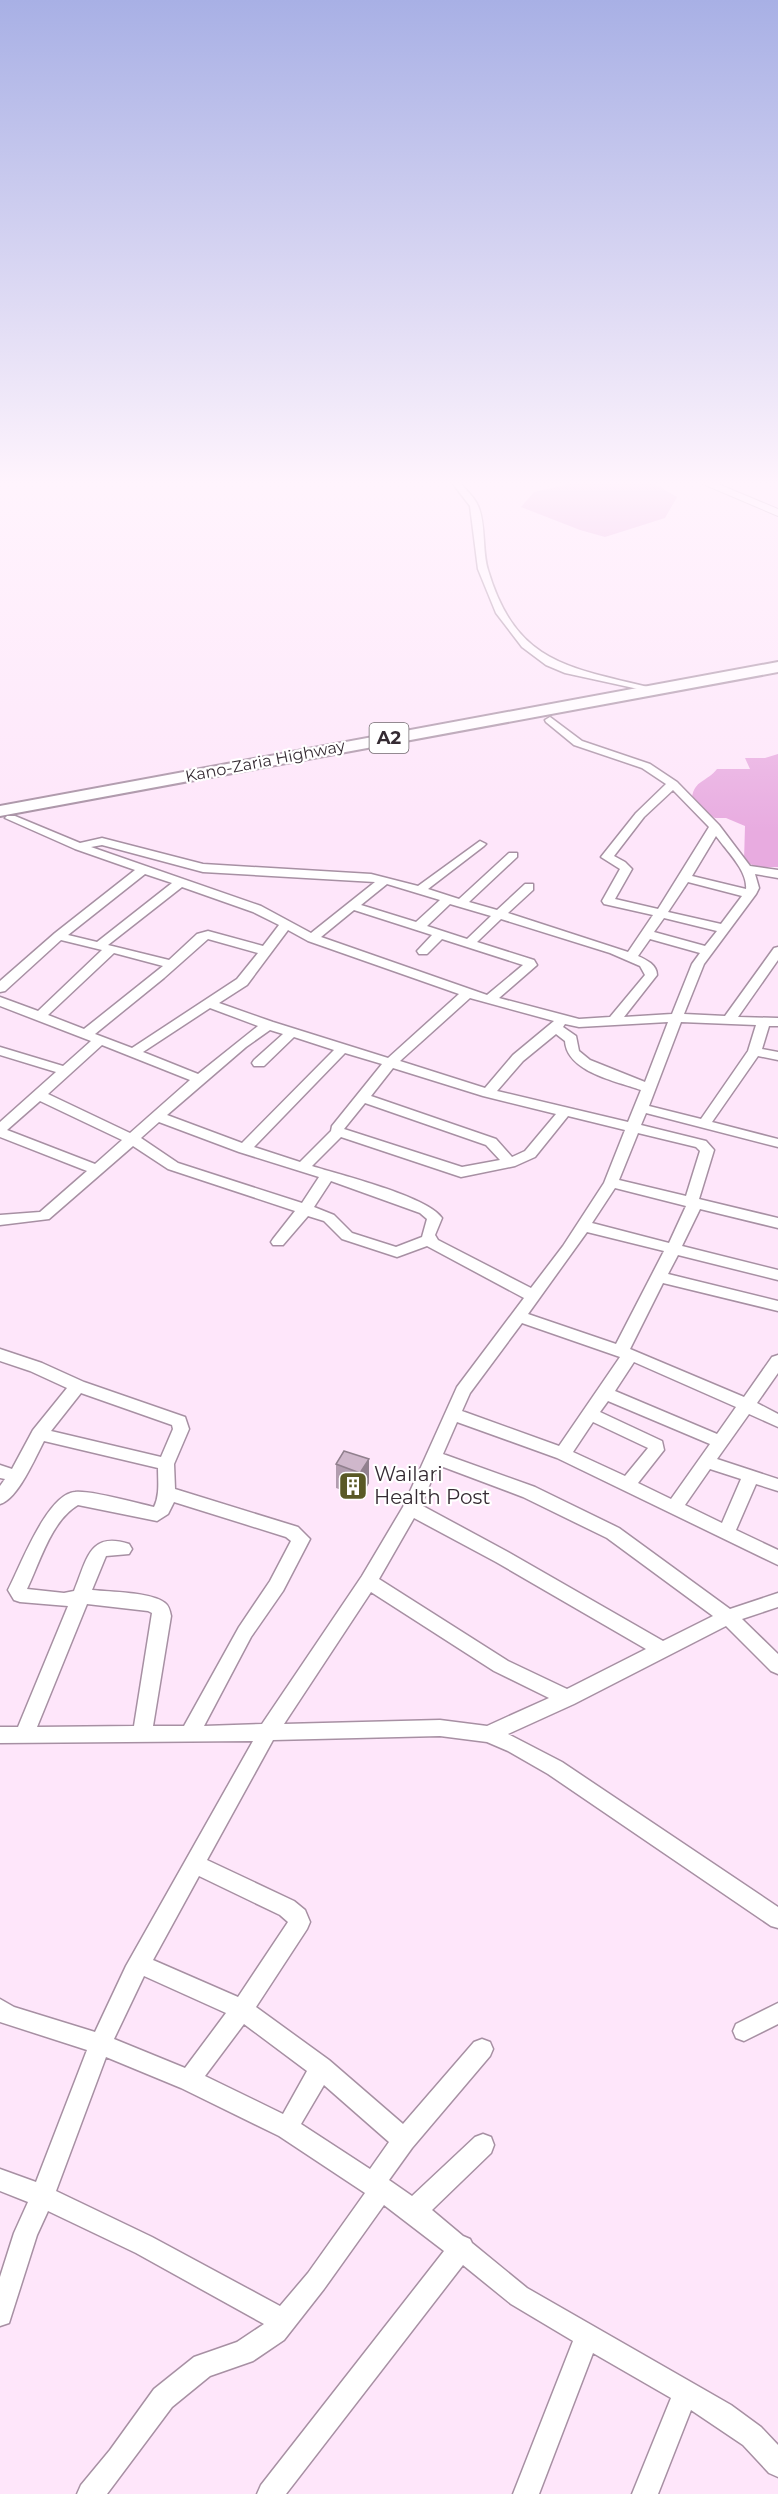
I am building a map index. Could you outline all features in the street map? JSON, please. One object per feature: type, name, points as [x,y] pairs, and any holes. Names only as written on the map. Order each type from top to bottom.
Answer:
[{"type":"highway","points":[[745,678],[778,657]]},
{"type":"highway","name":"Kano-Zaria Highway","points":[[4,816],[550,720],[745,678],[778,667]]},
{"type":"highway","name":"Kano-Zaria Highway","points":[[4,816],[648,690],[745,678],[778,679]]},
{"type":"street","points":[[496,600],[501,613],[525,645],[550,663],[569,671],[648,690]]},
{"type":"street","points":[[0,2314],[26,2233],[43,2195],[100,2044],[139,1964],[196,1865],[267,1733],[368,1581],[411,1509],[463,1391],[519,1316],[611,1183],[698,964],[750,894],[752,880],[747,869],[715,827],[673,784],[646,766],[578,742],[550,720]]},
{"type":"street","points":[[673,784],[640,815],[607,857],[626,869],[608,901],[724,929]]},
{"type":"street","points":[[4,816],[79,847],[256,909],[312,938],[559,1024],[675,1018],[778,1022]]},
{"type":"street","points":[[631,957],[685,878],[715,827]]},
{"type":"street","points":[[79,847],[102,841],[202,868],[385,880],[502,915],[644,963],[651,971],[651,975],[614,1021]]},
{"type":"street","points":[[420,890],[480,844]]},
{"type":"street","points":[[418,927],[513,855]]},
{"type":"street","points":[[747,869],[778,874]]},
{"type":"street","points":[[0,988],[58,936],[143,870]]},
{"type":"street","points":[[685,878],[750,894]]},
{"type":"street","points":[[312,938],[385,880]]},
{"type":"street","points":[[40,1016],[106,946],[180,883]]},
{"type":"street","points":[[469,943],[502,915],[529,887]]},
{"type":"street","points":[[353,906],[530,963],[531,965],[489,1000]]},
{"type":"street","points":[[132,1054],[242,982],[285,925]]},
{"type":"street","points":[[423,951],[440,934]]},
{"type":"street","points":[[646,934],[708,951]]},
{"type":"street","points":[[85,1035],[172,964],[201,937],[208,935],[266,951]]},
{"type":"street","points":[[58,936],[172,964]]},
{"type":"street","points":[[728,1021],[778,951]]},
{"type":"street","points":[[303,1167],[338,1132],[337,1129],[389,1064],[468,993]]},
{"type":"street","points":[[0,1001],[199,1079]]},
{"type":"street","points":[[210,1004],[291,1033],[488,1093],[705,1147],[707,1150],[693,1203],[676,1248],[659,1277],[626,1352],[604,1393],[563,1454]]},
{"type":"street","points":[[704,1124],[755,1051],[763,1022]]},
{"type":"street","points":[[559,1024],[572,1039],[571,1050],[585,1063],[650,1088]]},
{"type":"street","points":[[488,1093],[518,1058],[559,1024]]},
{"type":"street","points":[[0,1220],[44,1216],[159,1117],[199,1079],[268,1025]]},
{"type":"street","points":[[259,1063],[291,1033]]},
{"type":"street","points":[[96,1170],[0,1130],[100,1040]]},
{"type":"street","points":[[244,1149],[278,1117],[342,1049]]},
{"type":"street","points":[[0,1051],[66,1071]]},
{"type":"street","points":[[755,1051],[778,1056]]},
{"type":"street","points":[[39,1095],[132,1139],[173,1166],[306,1208],[329,1218],[347,1236],[400,1252],[430,1239]]},
{"type":"street","points":[[363,1098],[483,1139],[499,1149],[510,1163]]},
{"type":"street","points":[[641,1108],[777,1140]]},
{"type":"street","points":[[0,1110],[16,1115]]},
{"type":"street","points":[[338,1132],[461,1172],[510,1163],[530,1154],[564,1113]]},
{"type":"street","points":[[159,1117],[244,1149],[328,1175],[425,1210],[435,1218],[428,1235],[430,1239],[533,1296]]},
{"type":"street","points":[[278,1242],[306,1208],[328,1175]]},
{"type":"street","points":[[611,1183],[778,1223]]},
{"type":"street","points":[[583,1226],[778,1275]]},
{"type":"street","points":[[659,1277],[778,1306]]},
{"type":"street","points":[[519,1316],[626,1352],[778,1421]]},
{"type":"street","points":[[0,1355],[36,1367],[78,1386],[179,1421],[181,1429],[166,1464],[167,1493],[163,1510],[157,1514],[76,1498],[66,1503],[51,1524],[18,1592],[20,1595],[64,1600],[82,1596],[152,1604],[160,1610],[162,1616],[142,1734]]},
{"type":"street","points":[[674,1507],[777,1364]]},
{"type":"street","points":[[0,1498],[8,1474],[78,1386]]},
{"type":"street","points":[[604,1393],[720,1441]]},
{"type":"street","points":[[452,1414],[563,1454],[778,1558]]},
{"type":"street","points":[[590,1414],[656,1445],[656,1450],[628,1484]]},
{"type":"street","points":[[39,1434],[166,1464]]},
{"type":"street","points":[[433,1457],[567,1508],[613,1533],[728,1617],[778,1666]]},
{"type":"street","points":[[705,1461],[778,1485]]},
{"type":"street","points":[[726,1533],[751,1476]]},
{"type":"street","points":[[167,1493],[292,1532],[301,1539],[277,1586],[245,1632],[190,1734]]},
{"type":"street","points":[[411,1509],[502,1557],[663,1650]]},
{"type":"street","points":[[24,1735],[99,1552],[105,1547],[123,1549]]},
{"type":"street","points":[[368,1581],[501,1666],[567,1698]]},
{"type":"street","points":[[488,1734],[567,1698],[728,1617],[778,1600]]},
{"type":"street","points":[[0,1735],[267,1733],[440,1728],[488,1734],[515,1745],[555,1768],[778,1919]]},
{"type":"street","points":[[189,2080],[242,2009],[300,1922],[298,1917],[287,1908],[196,1865]]},
{"type":"street","points":[[139,1964],[242,2009],[321,2068],[404,2140]]},
{"type":"street","points":[[744,2031],[778,2013]]},
{"type":"street","points":[[3,2018],[100,2044],[189,2080],[287,2128],[414,2211],[462,2247],[519,2296],[722,2414],[752,2436],[778,2464]]},
{"type":"street","points":[[90,2494],[119,2459],[163,2398],[203,2366],[244,2352],[275,2331],[316,2281],[377,2187],[404,2140],[483,2049]]},
{"type":"street","points":[[287,2128],[321,2068]]},
{"type":"street","points":[[414,2211],[483,2145]]},
{"type":"street","points":[[0,2180],[43,2195],[121,2232],[283,2321]]},
{"type":"street","points":[[270,2494],[462,2247]]},
{"type":"street","points":[[526,2494],[587,2337]]},
{"type":"street","points":[[645,2494],[686,2392]]},
{"type":"shaded area","points":[[778,754],[778,867],[757,867],[744,861],[745,826],[726,818],[715,818],[701,809],[692,798],[693,792],[698,784],[717,769],[750,769],[745,758],[765,758]]},
{"type":"building","points":[[344,1451],[369,1459],[360,1473],[336,1464]]},
{"type":"place","name":"Wailari Health Post","points":[[353,1486]]}]
